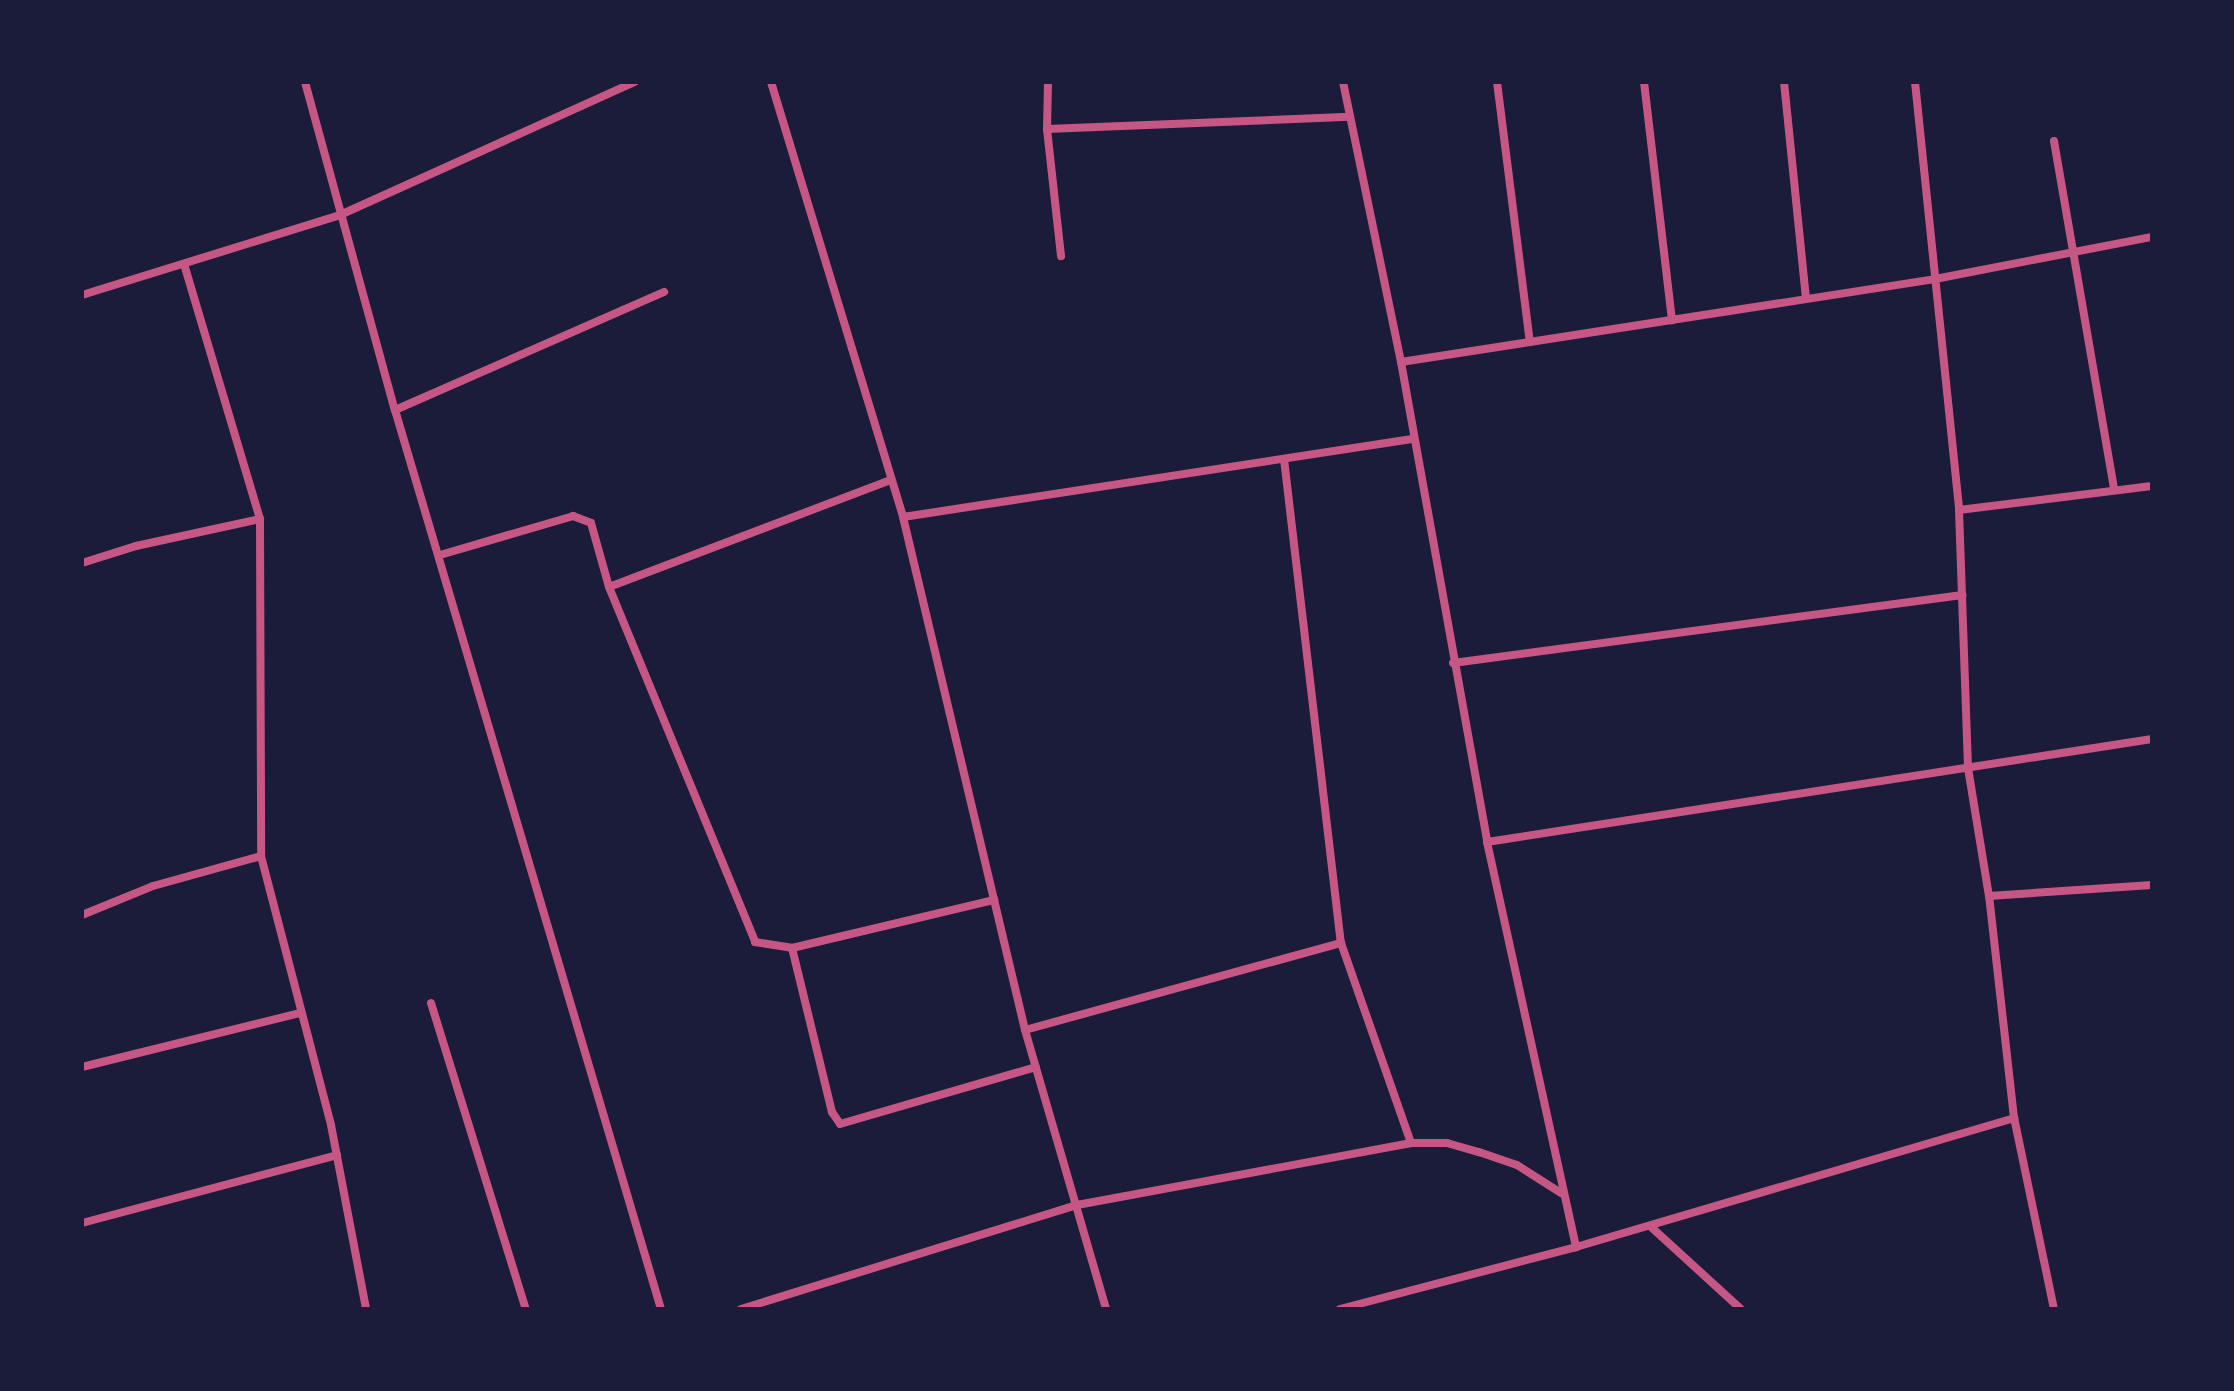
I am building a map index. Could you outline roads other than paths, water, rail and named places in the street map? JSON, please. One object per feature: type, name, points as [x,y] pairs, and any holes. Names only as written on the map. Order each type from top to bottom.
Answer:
[{"type":"street","points":[[305,82],[395,410],[661,1309]]},
{"type":"street","points":[[82,295],[340,215],[635,82]]},
{"type":"street","points":[[771,82],[903,517],[1025,1030],[1106,1309]]},
{"type":"street","points":[[1048,82],[1047,129],[1061,256]]},
{"type":"street","points":[[1343,82],[1401,362],[1412,439],[1487,842],[1561,1193],[1576,1247]]},
{"type":"street","points":[[1497,82],[1530,342]]},
{"type":"street","points":[[1644,82],[1672,320]]},
{"type":"street","points":[[1784,82],[1806,299]]},
{"type":"street","points":[[1915,82],[1959,510],[1968,768],[1989,896],[2014,1118],[2054,1309]]},
{"type":"street","points":[[1047,129],[1350,117]]},
{"type":"street","points":[[2054,141],[2114,490]]},
{"type":"street","points":[[1401,362],[1935,279],[2152,237]]},
{"type":"street","points":[[184,264],[260,519],[261,856],[337,1155],[366,1309]]},
{"type":"street","points":[[395,410],[664,292]]},
{"type":"street","points":[[903,517],[1412,439]]},
{"type":"street","points":[[1284,459],[1341,943],[1411,1143]]},
{"type":"street","points":[[609,587],[891,480]]},
{"type":"street","points":[[1959,510],[2152,486]]},
{"type":"street","points":[[440,555],[580,516],[596,535],[609,587],[748,934],[761,945],[792,948],[994,900]]},
{"type":"street","points":[[82,563],[136,546],[260,519]]},
{"type":"street","points":[[1453,663],[1962,595]]},
{"type":"street","points":[[1487,842],[2152,739]]},
{"type":"street","points":[[82,915],[153,886],[261,856]]},
{"type":"street","points":[[1989,896],[2152,885]]},
{"type":"street","points":[[1025,1030],[1341,943]]},
{"type":"street","points":[[792,948],[832,1112],[840,1124],[1036,1067]]},
{"type":"street","points":[[431,1003],[526,1309]]},
{"type":"street","points":[[82,1067],[300,1013]]},
{"type":"street","points":[[1340,1309],[1576,1247],[2014,1118]]},
{"type":"street","points":[[741,1309],[1077,1205],[1411,1143],[1447,1143],[1479,1152],[1517,1165],[1561,1193]]},
{"type":"street","points":[[82,1223],[337,1155]]},
{"type":"street","points":[[1650,1226],[1741,1309]]}]
